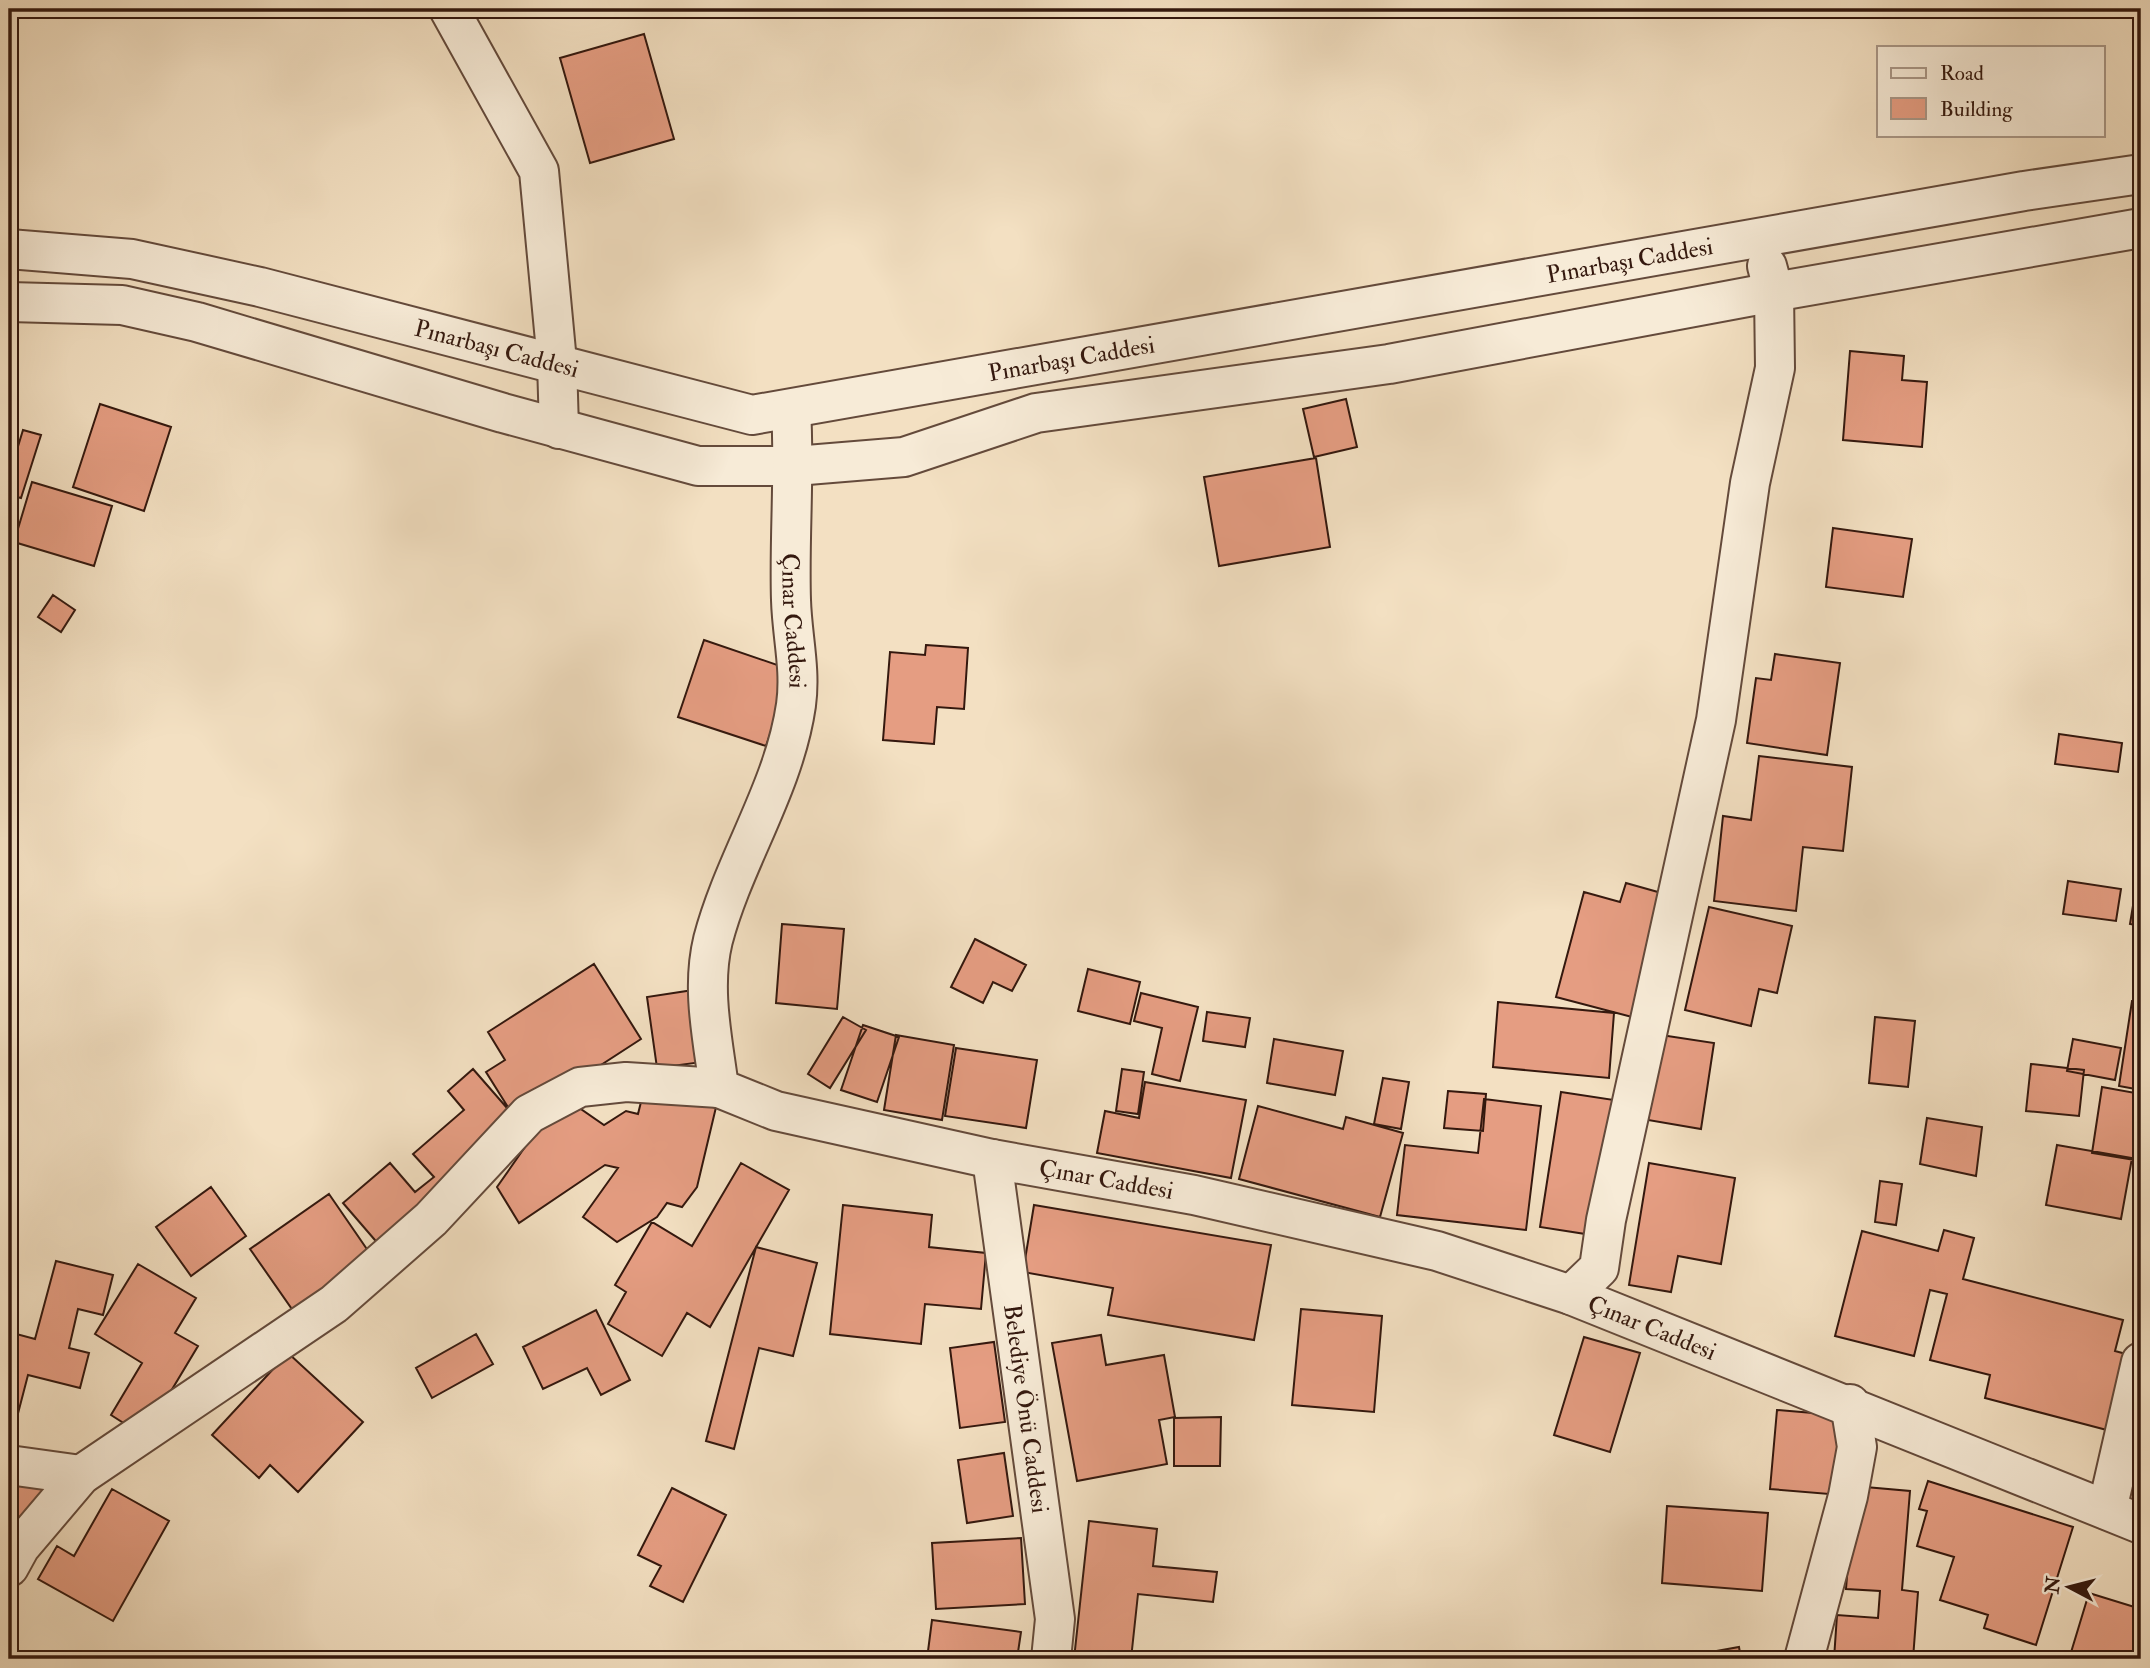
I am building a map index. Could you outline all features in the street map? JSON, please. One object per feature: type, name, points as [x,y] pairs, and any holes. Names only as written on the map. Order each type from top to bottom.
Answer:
[{"type":"street","points":[[449,9],[539,171],[557,362],[559,429]]},
{"type":"street","name":"Pınarbaşı Caddesi","points":[[9,249],[132,259],[260,287],[557,362],[752,415],[1759,240],[2024,191],[2141,174]]},
{"type":"street","name":"Pınarbaşı Caddesi","points":[[9,302],[122,306],[197,322],[559,429],[698,467],[795,466],[904,457],[1036,413],[1389,364],[1774,292],[2141,228]]},
{"type":"street","points":[[1572,1295],[1599,1268],[1606,1220],[1716,720],[1750,483],[1775,368],[1774,292],[1759,240]]},
{"type":"street","name":"Çınar Caddesi","points":[[791,409],[795,466],[791,601],[799,659],[796,706],[782,760],[713,941],[707,999],[719,1088],[776,1111],[992,1159],[1194,1195],[1437,1251],[1572,1295],[1850,1404],[2124,1517]]},
{"type":"street","points":[[9,1567],[20,1547],[81,1475],[334,1304],[431,1219],[530,1114],[580,1087],[626,1083],[719,1088]]},
{"type":"street","name":"Belediye Önü Caddesi","points":[[992,1159],[1055,1619],[1051,1659]]},
{"type":"street","points":[[2124,1517],[2141,1362]]},
{"type":"street","points":[[1804,1659],[1845,1509],[1855,1459],[1857,1447],[1850,1404]]},
{"type":"street","points":[[9,1465],[81,1475]]},
{"type":"building","points":[[644,34],[674,139],[590,163],[560,58]]},
{"type":"building","points":[[1850,351],[1904,356],[1902,380],[1927,382],[1922,447],[1843,440]]},
{"type":"building","points":[[1346,399],[1357,447],[1314,457],[1303,409]]},
{"type":"building","points":[[100,404],[171,427],[144,511],[73,487]]},
{"type":"building","points":[[23,430],[41,435],[21,498],[9,495],[9,476]]},
{"type":"building","points":[[1316,458],[1330,547],[1219,566],[1204,477]]},
{"type":"building","points":[[32,482],[112,506],[94,566],[14,542]]},
{"type":"building","points":[[1833,528],[1912,539],[1903,597],[1826,587]]},
{"type":"building","points":[[53,595],[75,610],[61,632],[38,617]]},
{"type":"building","points":[[704,640],[792,670],[766,746],[678,717]]},
{"type":"building","points":[[926,645],[968,648],[964,709],[937,707],[934,744],[883,740],[890,652],[925,655]]},
{"type":"building","points":[[1775,654],[1840,663],[1827,755],[1747,743],[1756,678],[1771,680]]},
{"type":"building","points":[[2059,734],[2122,743],[2118,772],[2055,764]]},
{"type":"building","points":[[1759,756],[1852,767],[1843,851],[1803,847],[1796,911],[1714,901],[1723,816],[1751,820]]},
{"type":"building","points":[[2139,869],[2141,870],[2141,926],[2130,924]]},
{"type":"building","points":[[2068,881],[2121,889],[2116,921],[2063,914]]},
{"type":"building","points":[[1626,883],[1665,894],[1632,1017],[1556,997],[1584,892],[1620,902]]},
{"type":"building","points":[[1709,907],[1792,926],[1777,993],[1759,989],[1751,1026],[1685,1010]]},
{"type":"building","points":[[782,924],[844,929],[837,1009],[776,1003]]},
{"type":"building","points":[[975,939],[1026,965],[1012,991],[993,982],[983,1003],[951,987]]},
{"type":"building","points":[[594,964],[641,1039],[516,1120],[486,1072],[505,1060],[488,1032]]},
{"type":"building","points":[[1088,969],[1140,982],[1130,1024],[1078,1011]]},
{"type":"building","points":[[700,989],[710,1061],[657,1068],[647,997]]},
{"type":"building","points":[[1141,993],[1198,1007],[1180,1081],[1152,1074],[1162,1028],[1134,1021]]},
{"type":"building","points":[[2132,1001],[2141,1002],[2141,1090],[2119,1086]]},
{"type":"building","points":[[1498,1002],[1614,1013],[1609,1078],[1493,1067]]},
{"type":"building","points":[[1207,1012],[1250,1018],[1245,1047],[1203,1041]]},
{"type":"building","points":[[843,1017],[866,1030],[830,1088],[808,1074]]},
{"type":"building","points":[[1875,1017],[1915,1021],[1908,1087],[1869,1083]]},
{"type":"building","points":[[863,1025],[899,1037],[877,1102],[841,1090]]},
{"type":"building","points":[[896,1035],[954,1045],[942,1120],[884,1110]]},
{"type":"building","points":[[1661,1035],[1714,1043],[1701,1129],[1648,1120]]},
{"type":"building","points":[[1274,1039],[1343,1051],[1335,1095],[1267,1083]]},
{"type":"building","points":[[2073,1039],[2121,1048],[2115,1080],[2067,1071]]},
{"type":"building","points":[[956,1048],[1037,1060],[1026,1128],[945,1116]]},
{"type":"building","points":[[2031,1064],[2084,1070],[2079,1116],[2026,1111]]},
{"type":"building","points":[[473,1069],[528,1132],[387,1254],[343,1203],[390,1163],[415,1192],[434,1177],[413,1154],[464,1110],[448,1091]]},
{"type":"building","points":[[1122,1069],[1144,1072],[1138,1114],[1116,1111]]},
{"type":"building","points":[[1383,1078],[1409,1082],[1401,1129],[1374,1124]]},
{"type":"building","points":[[1145,1082],[1246,1100],[1231,1178],[1097,1153],[1105,1111],[1139,1118]]},
{"type":"building","points":[[645,1086],[717,1103],[697,1187],[682,1207],[667,1203],[657,1217],[617,1242],[583,1217],[618,1168],[605,1165],[519,1223],[497,1187],[539,1127],[575,1105],[604,1125],[626,1111],[638,1114]]},
{"type":"building","points":[[2102,1087],[2141,1094],[2141,1161],[2092,1153]]},
{"type":"building","points":[[1448,1091],[1486,1094],[1483,1131],[1444,1128]]},
{"type":"building","points":[[1561,1092],[1614,1100],[1592,1235],[1540,1227]]},
{"type":"building","points":[[1484,1099],[1541,1106],[1526,1230],[1397,1215],[1405,1145],[1478,1153]]},
{"type":"building","points":[[1258,1106],[1343,1129],[1346,1117],[1403,1133],[1380,1217],[1239,1179]]},
{"type":"building","points":[[1927,1118],[1982,1127],[1976,1176],[1920,1164]]},
{"type":"building","points":[[2057,1145],[2132,1158],[2121,1219],[2046,1205]]},
{"type":"building","points":[[741,1163],[789,1190],[710,1327],[687,1313],[662,1356],[608,1324],[626,1292],[615,1285],[652,1222],[692,1246]]},
{"type":"building","points":[[1649,1163],[1735,1178],[1721,1264],[1678,1256],[1671,1292],[1629,1285]]},
{"type":"building","points":[[1880,1181],[1902,1184],[1896,1225],[1875,1222]]},
{"type":"building","points":[[211,1187],[246,1236],[191,1276],[156,1227]]},
{"type":"building","points":[[329,1194],[373,1258],[294,1312],[250,1249]]},
{"type":"building","points":[[843,1205],[932,1215],[929,1247],[986,1253],[981,1309],[925,1304],[921,1344],[830,1334]]},
{"type":"building","points":[[1034,1205],[1271,1245],[1254,1340],[1108,1315],[1113,1288],[1023,1272]]},
{"type":"building","points":[[1944,1230],[1974,1238],[1963,1279],[2123,1320],[2115,1351],[2141,1358],[2122,1434],[1985,1398],[1990,1375],[1930,1360],[1947,1294],[1930,1290],[1914,1356],[1835,1336],[1862,1231],[1938,1251]]},
{"type":"building","points":[[756,1247],[817,1263],[793,1356],[759,1348],[734,1449],[706,1441]]},
{"type":"building","points":[[56,1261],[113,1275],[103,1315],[78,1309],[69,1348],[89,1353],[80,1388],[28,1375],[15,1425],[9,1423],[9,1332],[35,1339]]},
{"type":"building","points":[[138,1264],[196,1298],[175,1333],[198,1346],[144,1436],[111,1415],[142,1363],[95,1334]]},
{"type":"building","points":[[1301,1309],[1382,1316],[1374,1412],[1292,1405]]},
{"type":"building","points":[[596,1310],[630,1380],[601,1395],[587,1368],[543,1389],[523,1347]]},
{"type":"building","points":[[476,1334],[493,1364],[432,1398],[416,1368]]},
{"type":"building","points":[[1101,1335],[1106,1365],[1164,1355],[1175,1417],[1159,1420],[1167,1464],[1077,1481],[1052,1343]]},
{"type":"building","points":[[1584,1337],[1640,1353],[1610,1452],[1554,1435]]},
{"type":"building","points":[[994,1342],[1005,1422],[960,1428],[950,1348]]},
{"type":"building","points":[[288,1353],[363,1422],[298,1492],[270,1465],[259,1478],[212,1435]]},
{"type":"building","points":[[1777,1410],[1848,1416],[1841,1495],[1770,1489]]},
{"type":"building","points":[[1221,1417],[1220,1466],[1174,1466],[1174,1418]]},
{"type":"building","points":[[1004,1453],[1013,1516],[967,1523],[958,1460]]},
{"type":"building","points":[[9,1462],[47,1469],[37,1521],[9,1515]]},
{"type":"building","points":[[1928,1481],[2073,1527],[2036,1645],[1984,1628],[1988,1615],[1940,1600],[1954,1557],[1917,1546],[1927,1511],[1919,1509]]},
{"type":"building","points":[[1854,1486],[1910,1491],[1902,1590],[1918,1592],[1913,1659],[1834,1659],[1837,1615],[1878,1618],[1880,1591],[1846,1589]]},
{"type":"building","points":[[672,1488],[726,1515],[683,1602],[650,1586],[661,1566],[638,1555]]},
{"type":"building","points":[[112,1489],[169,1521],[113,1621],[38,1579],[57,1546],[74,1556]]},
{"type":"building","points":[[1667,1506],[1768,1513],[1762,1591],[1662,1583]]},
{"type":"building","points":[[1089,1521],[1157,1529],[1153,1566],[1217,1572],[1213,1602],[1138,1594],[1131,1659],[1074,1659]]},
{"type":"building","points":[[1021,1538],[1025,1604],[936,1609],[932,1543]]},
{"type":"building","points":[[2089,1593],[2141,1609],[2141,1659],[2069,1659]]},
{"type":"building","points":[[932,1620],[1021,1632],[1017,1659],[927,1659]]},
{"type":"building","points":[[1739,1647],[1741,1659],[1672,1659]]}]
